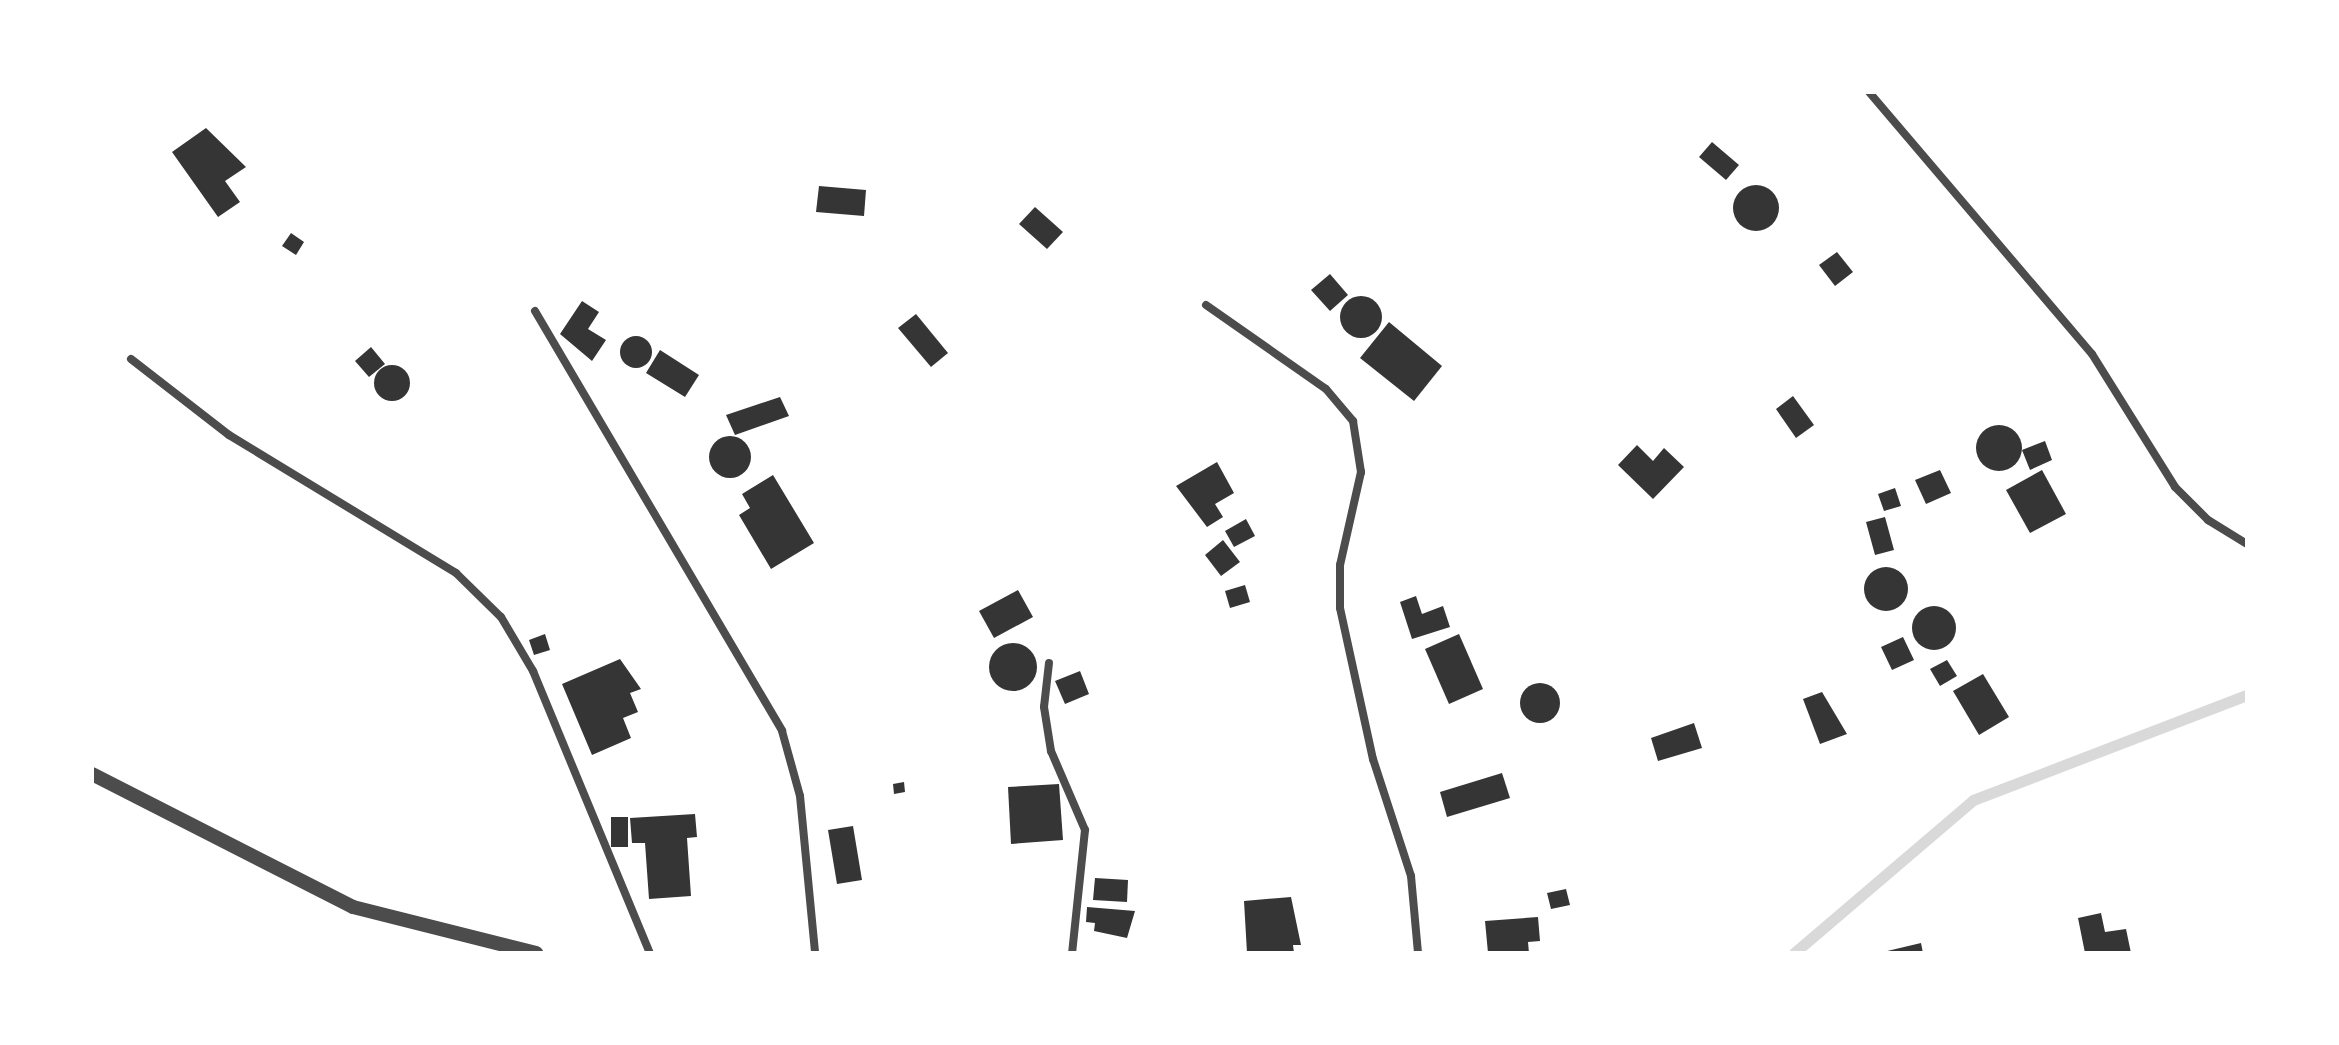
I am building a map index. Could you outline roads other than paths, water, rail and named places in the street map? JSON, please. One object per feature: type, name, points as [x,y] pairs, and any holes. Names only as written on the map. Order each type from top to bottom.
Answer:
[{"type":"street","points":[[1869,92],[2092,354],[2175,487],[2208,520],[2247,544]]},
{"type":"street","points":[[1206,305],[1326,389],[1353,421],[1361,472],[1340,565],[1340,608],[1373,759],[1411,876],[1418,953]]},
{"type":"street","points":[[535,311],[782,731],[800,796],[815,953]]},
{"type":"street","points":[[131,359],[229,435],[456,573],[501,617],[533,671],[650,953]]},
{"type":"street","points":[[1049,663],[1044,707],[1051,751],[1085,830],[1072,953]]},
{"type":"street","points":[[92,774],[353,907],[536,953]]},
{"type":"waterway","points":[[1794,953],[1973,800],[2247,695]]}]
